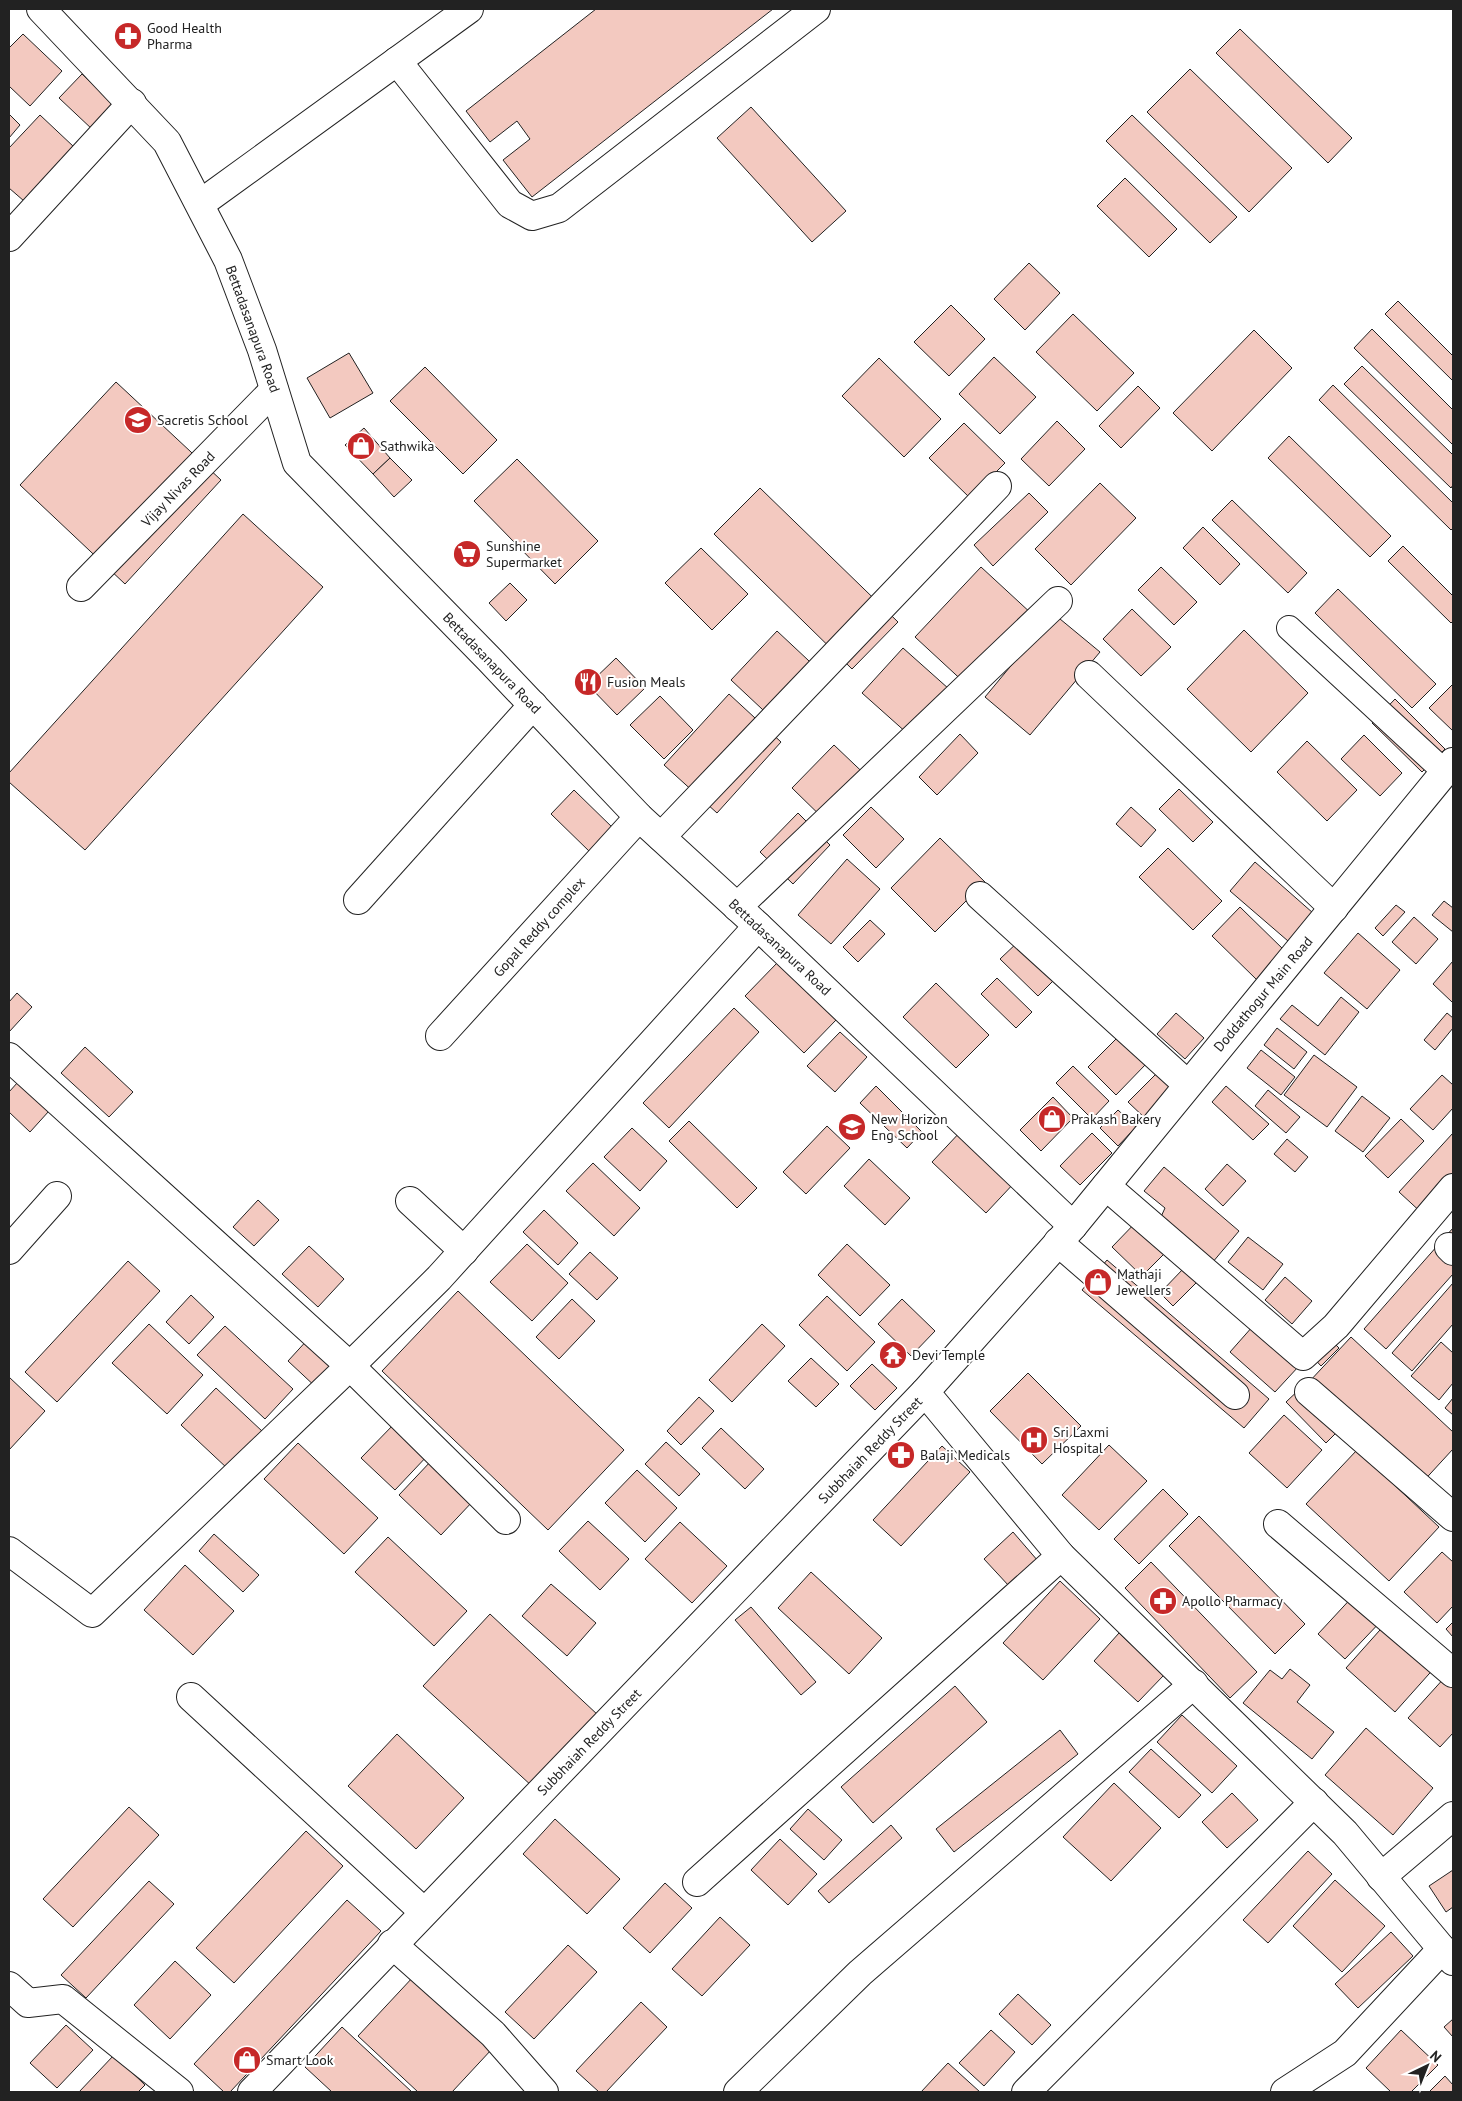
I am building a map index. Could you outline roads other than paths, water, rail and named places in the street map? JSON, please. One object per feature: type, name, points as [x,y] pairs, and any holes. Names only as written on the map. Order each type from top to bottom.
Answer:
[{"type":"street","name":"Bettadasanapura Road","points":[[41,9],[167,142],[228,260],[262,350],[297,463],[533,705],[639,817],[758,926],[1066,1234],[1235,1395]]},
{"type":"street","points":[[200,204],[469,9]]},
{"type":"street","points":[[398,61],[510,204],[532,216],[559,208],[816,9]]},
{"type":"street","points":[[9,238],[132,103]]},
{"type":"street","name":"Vijay Nivas Road","points":[[81,588],[274,390]]},
{"type":"street","points":[[661,836],[997,486]]},
{"type":"street","points":[[737,907],[1058,601]]},
{"type":"street","points":[[1289,628],[1451,770]]},
{"type":"street","points":[[1089,675],[1334,908]]},
{"type":"street","points":[[358,900],[533,705]]},
{"type":"street","name":"Doddathogur Main Road","points":[[1066,1234],[1187,1084],[1451,770]]},
{"type":"street","name":"Gopal Reddy complex","points":[[440,1036],[639,817]]},
{"type":"street","points":[[980,896],[1187,1084]]},
{"type":"street","points":[[9,1551],[92,1613],[439,1278],[758,926]]},
{"type":"street","points":[[9,1057],[350,1366],[506,1520]]},
{"type":"street","points":[[1106,1186],[1304,1356],[1336,1326],[1453,1188]]},
{"type":"street","points":[[9,1250],[57,1196]]},
{"type":"street","points":[[410,1201],[464,1251]]},
{"type":"street","name":"Subbhaiah Reddy Street","points":[[252,2092],[392,1944],[925,1392],[1066,1234]]},
{"type":"street","points":[[925,1392],[1061,1556],[1346,1833],[1447,1955],[1345,2053],[1284,2092]]},
{"type":"street","points":[[1309,1392],[1453,1517]]},
{"type":"street","points":[[1278,1524],[1453,1673]]},
{"type":"street","points":[[697,1882],[1061,1556]]},
{"type":"street","points":[[738,2092],[860,1973],[1194,1684]]},
{"type":"street","points":[[191,1697],[424,1912]]},
{"type":"street","points":[[1026,2092],[1314,1802]]},
{"type":"street","points":[[1381,1877],[1453,1816]]},
{"type":"street","points":[[392,1944],[493,2034],[544,2092]]},
{"type":"street","points":[[9,1986],[28,2003],[63,1999],[178,2092]]},
{"type":"place","name":"Good Health Pharma","points":[[128,36]]},
{"type":"place","name":"Sacretis School","points":[[138,420]]},
{"type":"place","name":"Sathwika","points":[[361,446]]},
{"type":"place","name":"Sunshine Supermarket","points":[[467,554]]},
{"type":"place","name":"Fusion Meals","points":[[588,682]]},
{"type":"place","name":"Prakash Bakery","points":[[1052,1119]]},
{"type":"place","name":"New Horizon Eng School","points":[[852,1127]]},
{"type":"place","name":"Mathaji Jewellers","points":[[1098,1282]]},
{"type":"place","name":"Devi Temple","points":[[893,1355]]},
{"type":"place","name":"Sri Laxmi Hospital","points":[[1034,1440]]},
{"type":"place","name":"Balaji Medicals","points":[[901,1455]]},
{"type":"place","name":"Apollo Pharmacy","points":[[1163,1601]]},
{"type":"place","name":"Smart Look","points":[[247,2060]]}]
